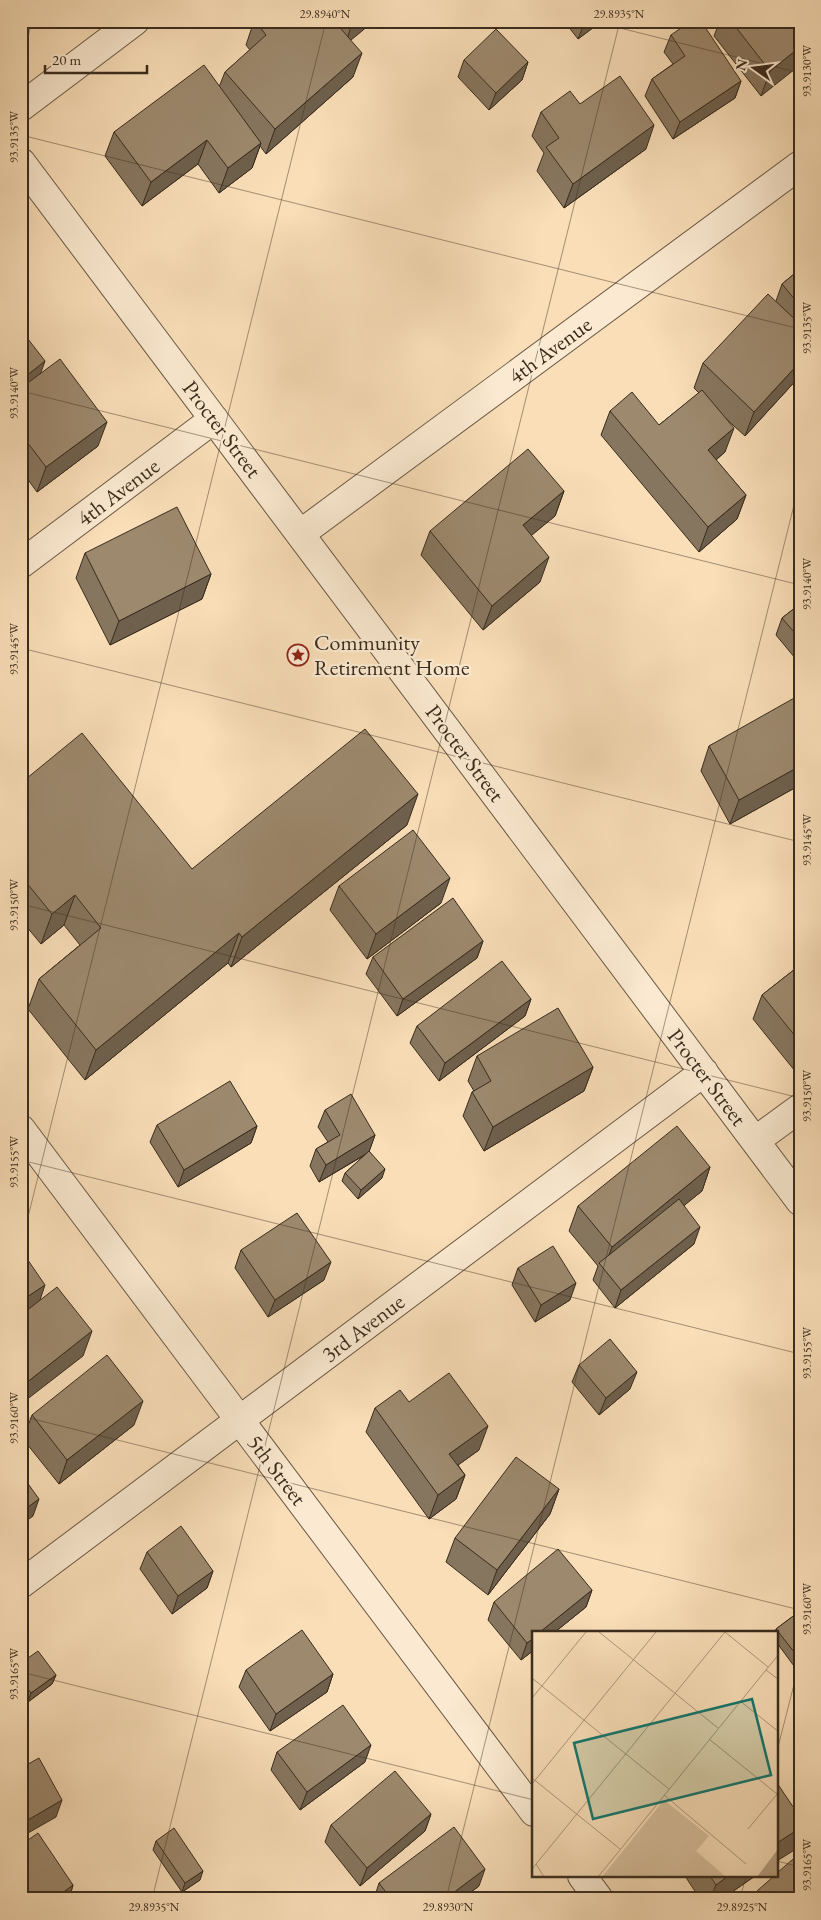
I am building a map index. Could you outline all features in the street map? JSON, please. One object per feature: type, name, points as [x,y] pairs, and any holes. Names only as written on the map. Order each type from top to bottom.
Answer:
[{"type":"street","points":[[21,107],[135,21]]},
{"type":"street","name":"Procter Street","points":[[21,162],[800,1200]]},
{"type":"street","name":"4th Avenue","points":[[300,534],[800,165]]},
{"type":"street","name":"4th Avenue","points":[[21,564],[214,419]]},
{"type":"street","name":"3rd Avenue","points":[[21,1584],[704,1072]]},
{"type":"street","points":[[755,1141],[800,1108]]},
{"type":"street","name":"5th Street","points":[[21,1129],[532,1809]]},
{"type":"street","points":[[583,1878],[599,1899]]},
{"type":"building","points":[[255,21],[334,21],[362,53],[275,129],[225,72],[266,35]]},
{"type":"building","points":[[691,21],[701,21],[741,81],[680,122],[652,79],[685,56],[671,35]]},
{"type":"building","points":[[731,21],[800,21],[800,47],[770,71]]},
{"type":"building","points":[[496,29],[528,62],[496,93],[464,60]]},
{"type":"building","points":[[204,65],[261,143],[228,168],[207,140],[151,182],[114,132]]},
{"type":"building","points":[[620,76],[654,125],[573,184],[546,147],[559,138],[541,112],[570,91],[580,104]]},
{"type":"building","points":[[800,269],[800,306],[782,284]]},
{"type":"building","points":[[768,294],[800,324],[800,362],[754,412],[703,363]]},
{"type":"building","points":[[21,330],[45,361],[21,380]]},
{"type":"building","points":[[60,359],[107,422],[46,467],[21,434],[21,388]]},
{"type":"building","points":[[702,390],[734,428],[708,450],[746,495],[708,527],[610,411],[632,392],[659,425]]},
{"type":"building","points":[[528,449],[564,491],[523,525],[549,557],[492,606],[430,531]]},
{"type":"building","points":[[177,507],[211,574],[119,621],[85,553]]},
{"type":"building","points":[[800,604],[800,639],[782,618]]},
{"type":"building","points":[[796,697],[800,704],[800,766],[739,800],[709,746]]},
{"type":"building","points":[[365,729],[418,794],[242,937],[239,933],[96,1050],[39,979],[101,928],[75,895],[52,914],[21,876],[21,783],[82,733],[192,869]]},
{"type":"building","points":[[413,830],[450,878],[376,934],[339,886]]},
{"type":"building","points":[[453,898],[483,941],[403,999],[373,957]]},
{"type":"building","points":[[502,961],[531,999],[445,1063],[417,1026]]},
{"type":"building","points":[[800,965],[800,1042],[762,995]]},
{"type":"building","points":[[558,1008],[593,1067],[493,1127],[472,1092],[491,1081],[477,1056]]},
{"type":"building","points":[[230,1081],[257,1126],[184,1170],[157,1125]]},
{"type":"building","points":[[351,1094],[375,1135],[326,1165],[316,1149],[340,1135],[325,1110]]},
{"type":"building","points":[[677,1126],[710,1167],[612,1247],[578,1206]]},
{"type":"building","points":[[369,1151],[385,1169],[361,1190],[345,1173]]},
{"type":"building","points":[[679,1199],[700,1227],[621,1290],[599,1263]]},
{"type":"building","points":[[297,1213],[331,1262],[275,1300],[241,1250]]},
{"type":"building","points":[[553,1246],[576,1283],[541,1305],[518,1268]]},
{"type":"building","points":[[21,1250],[45,1285],[21,1301]]},
{"type":"building","points":[[57,1287],[92,1331],[21,1387],[21,1315]]},
{"type":"building","points":[[610,1339],[637,1372],[606,1398],[579,1365]]},
{"type":"building","points":[[107,1355],[143,1401],[67,1460],[32,1415]]},
{"type":"building","points":[[449,1373],[488,1426],[449,1454],[465,1475],[438,1495],[375,1408],[400,1390],[409,1402]]},
{"type":"building","points":[[516,1457],[559,1489],[497,1570],[455,1538]]},
{"type":"building","points":[[21,1474],[39,1499],[21,1512]]},
{"type":"building","points":[[181,1526],[213,1571],[178,1596],[147,1552]]},
{"type":"building","points":[[558,1549],[592,1590],[541,1631],[532,1631],[532,1639],[527,1643],[494,1602]]},
{"type":"building","points":[[800,1611],[800,1656],[798,1657],[776,1629]]},
{"type":"building","points":[[302,1630],[333,1674],[276,1714],[246,1670]]},
{"type":"building","points":[[38,1651],[56,1675],[31,1693],[21,1680],[21,1663]]},
{"type":"building","points":[[343,1705],[371,1745],[307,1792],[277,1752]]},
{"type":"building","points":[[39,1758],[62,1800],[21,1824],[21,1768]]},
{"type":"building","points":[[395,1771],[431,1814],[367,1868],[331,1825]]},
{"type":"building","points":[[778,1784],[800,1817],[800,1828],[778,1842]]},
{"type":"building","points":[[454,1827],[485,1869],[445,1899],[391,1899],[379,1883]]},
{"type":"building","points":[[174,1828],[203,1871],[185,1883],[156,1841]]},
{"type":"building","points":[[38,1833],[73,1885],[54,1899],[26,1899],[21,1892],[21,1845]]},
{"type":"building","points":[[800,1853],[800,1899],[748,1899],[772,1878],[778,1878],[778,1872]]},
{"type":"building","points":[[711,1878],[725,1878],[716,1885]]},
{"type":"place","name":"Community Retirement Home","points":[[298,655]]}]
